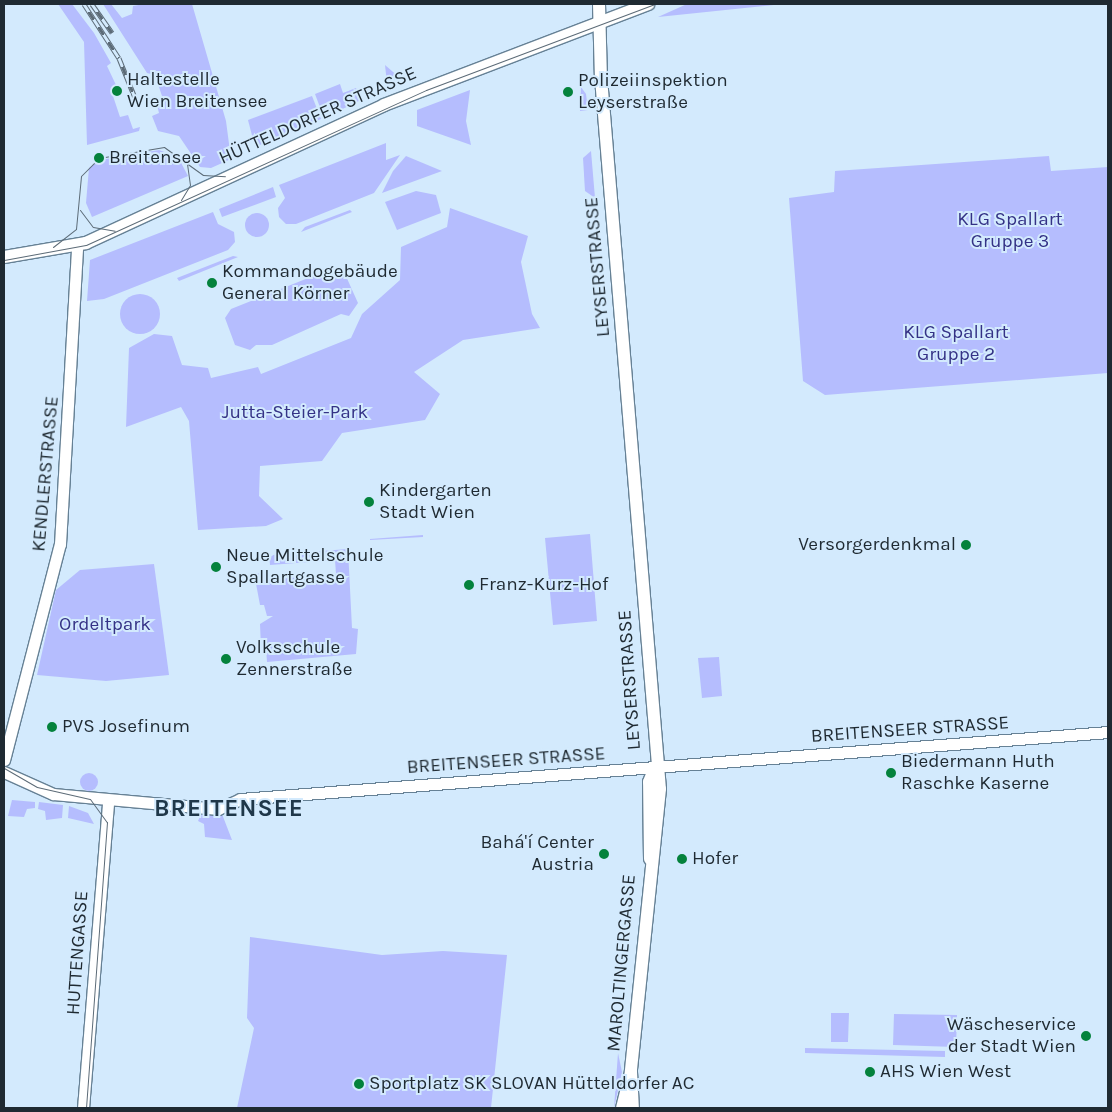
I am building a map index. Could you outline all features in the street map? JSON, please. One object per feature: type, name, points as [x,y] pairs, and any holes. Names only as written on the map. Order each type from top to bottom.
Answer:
[{"type":"main road","name":"LEYSERSTRASSE","points":[[599,4],[598,24],[636,508],[633,529],[640,559],[655,768]]},
{"type":"main road","name":"HÜTTELDORFER STRASSE","points":[[4,257],[77,245],[384,105],[648,4]]},
{"type":"main road","name":"MAROLTINGERGASSE","points":[[633,1108],[631,1072],[650,859],[660,789],[655,768]]},
{"type":"main road","name":"MAROLTINGERGASSE","points":[[622,1108],[631,1072]]},
{"type":"street","name":"KENDLERSTRASSE","points":[[4,760],[60,544],[77,245]]},
{"type":"street","name":"BREITENSEER STRASSE","points":[[4,772],[36,790],[108,801],[168,804],[218,810],[240,799],[1108,732]]},
{"type":"street","name":"HUTTENGASSE","points":[[83,1108],[108,801]]},
{"type":"green space","points":[[58,4],[72,4],[94,33],[111,63],[107,66],[116,85],[111,90],[120,117],[128,115],[133,129],[140,127],[139,131],[87,145],[84,42]]},
{"type":"green space","points":[[103,4],[111,4],[122,18],[132,14],[133,6],[144,4],[192,4],[226,121],[231,159],[211,168],[200,167],[179,136],[158,131],[152,116],[159,113],[157,105],[164,102],[155,75],[147,73]]},
{"type":"green space","points":[[687,4],[783,4],[658,17]]},
{"type":"green space","points":[[385,65],[400,78],[387,83]]},
{"type":"green space","points":[[340,84],[343,93],[356,88],[361,100],[324,118],[315,94]]},
{"type":"green space","points":[[581,87],[586,94],[588,110],[580,111]]},
{"type":"green space","points":[[470,90],[466,121],[471,145],[417,126],[417,110]]},
{"type":"green space","points":[[312,96],[321,119],[255,147],[248,120]]},
{"type":"green space","points":[[386,143],[386,160],[400,155],[374,193],[296,224],[286,224],[279,217],[278,208],[285,198],[279,185]]},
{"type":"green space","points":[[159,150],[178,157],[188,176],[92,217],[86,203],[89,168],[100,160]]},
{"type":"green space","points":[[591,151],[595,198],[585,191],[583,158]]},
{"type":"green space","points":[[406,156],[442,171],[382,193],[393,171]]},
{"type":"green space","name":"KLG Spallart Gruppe 3","points":[[1049,156],[1051,171],[1108,167],[1108,373],[825,395],[803,381],[789,198],[834,192],[835,171]]},
{"type":"green space","points":[[273,187],[276,197],[222,217],[219,209]]},
{"type":"green space","points":[[416,191],[436,195],[441,213],[397,230],[385,202]]},
{"type":"green space","name":"Jutta-Steier-Park","points":[[450,208],[528,236],[521,262],[532,314],[540,328],[463,340],[414,372],[440,394],[425,420],[342,433],[322,461],[260,466],[259,496],[283,519],[266,526],[198,530],[189,421],[181,407],[126,427],[129,348],[154,334],[172,336],[182,365],[208,368],[211,378],[258,367],[261,374],[351,338],[362,314],[400,280],[401,247],[447,227]]},
{"type":"green space","points":[[350,210],[352,212],[301,232],[305,227]]},
{"type":"green space","points":[[213,212],[218,224],[234,232],[235,242],[228,250],[104,299],[87,301],[90,260]]},
{"type":"green space","points":[[257,213],[262,214],[268,220],[268,230],[262,236],[257,237],[252,236],[246,230],[245,225],[246,220],[252,214]]},
{"type":"green space","points":[[233,256],[238,257],[179,281],[177,278]]},
{"type":"green space","points":[[333,268],[345,274],[358,303],[349,316],[341,314],[272,345],[256,345],[250,350],[235,345],[225,318],[231,309]]},
{"type":"green space","points":[[136,294],[144,294],[151,297],[157,303],[160,314],[157,325],[151,331],[144,334],[136,334],[129,331],[123,325],[120,318],[120,310],[123,303],[129,297]]},
{"type":"green space","points":[[590,534],[597,621],[553,625],[545,538]]},
{"type":"green space","points":[[423,535],[423,537],[370,540],[370,539]]},
{"type":"green space","points":[[348,549],[352,628],[358,629],[356,654],[267,662],[266,648],[261,648],[260,624],[273,616],[267,616],[264,605],[260,605],[254,573],[265,574],[266,580],[336,574],[335,560],[270,565],[269,555]]},
{"type":"green space","name":"Ordeltpark","points":[[154,564],[169,675],[106,681],[37,675],[56,590],[80,570]]},
{"type":"green space","points":[[719,657],[722,696],[702,698],[698,658]]},
{"type":"green space","points":[[89,773],[95,776],[98,782],[95,788],[89,791],[83,788],[80,782],[83,776]]},
{"type":"green space","points":[[12,800],[35,802],[35,808],[27,809],[24,817],[8,816]]},
{"type":"green space","points":[[39,802],[63,805],[62,818],[46,820],[45,811],[38,809]]},
{"type":"green space","points":[[69,806],[88,813],[94,824],[68,818]]},
{"type":"green space","points":[[201,814],[222,814],[232,840],[205,837],[204,824],[198,821]]},
{"type":"green space","points":[[250,937],[382,955],[443,951],[507,955],[491,1108],[237,1108],[254,1028],[247,1018]]},
{"type":"green space","points":[[831,1013],[849,1013],[848,1042],[831,1042]]},
{"type":"green space","points":[[894,1014],[957,1015],[956,1047],[893,1045]]},
{"type":"green space","points":[[805,1048],[945,1051],[945,1057],[805,1053]]},
{"type":"green space","points":[[618,1053],[622,1072],[614,1108]]},
{"type":"tram line","points":[[4,260],[86,245],[426,90],[655,4]]},
{"type":"tram line","points":[[53,247],[76,229],[81,176],[99,158],[164,147],[203,175],[225,176]]},
{"type":"tram line","points":[[181,200],[190,185],[187,163]]},
{"type":"tram line","points":[[80,210],[93,227],[115,231]]},
{"type":"tram line","points":[[4,768],[37,787],[90,799],[107,822],[86,1108]]},
{"type":"railway","points":[[84,4],[119,58],[136,100]]},
{"type":"railway","points":[[92,4],[112,33]]},
{"type":"place","name":"Haltestelle Wien Breitensee","points":[[117,91]]},
{"type":"place","name":"Polizeiinspektion Leyserstraße","points":[[568,92]]},
{"type":"place","name":"Breitensee","points":[[99,158]]},
{"type":"place","name":"Kommandogebäude General Körner","points":[[212,283]]},
{"type":"place","name":"Kindergarten Stadt Wien","points":[[369,502]]},
{"type":"place","name":"Versorgerdenkmal","points":[[966,545]]},
{"type":"place","name":"Neue Mittelschule Spallartgasse","points":[[216,567]]},
{"type":"place","name":"Franz-Kurz-Hof","points":[[469,585]]},
{"type":"place","name":"Volksschule Zennerstraße","points":[[226,659]]},
{"type":"place","name":"PVS Josefinum","points":[[52,727]]},
{"type":"place","name":"Biedermann Huth Raschke Kaserne","points":[[891,773]]},
{"type":"place","name":"Bahá'í Center Austria","points":[[604,854]]},
{"type":"place","name":"Hofer","points":[[682,859]]},
{"type":"place","name":"Wäscheservice der Stadt Wien","points":[[1086,1036]]},
{"type":"place","name":"AHS Wien West","points":[[870,1072]]},
{"type":"place","name":"Sportplatz SK SLOVAN Hütteldorfer AC","points":[[359,1084]]},
{"type":"district","name":"BREITENSEE","points":[[229,809]]},
{"type":"park label","name":"KLG Spallart Gruppe 2","points":[[956,344]]}]
